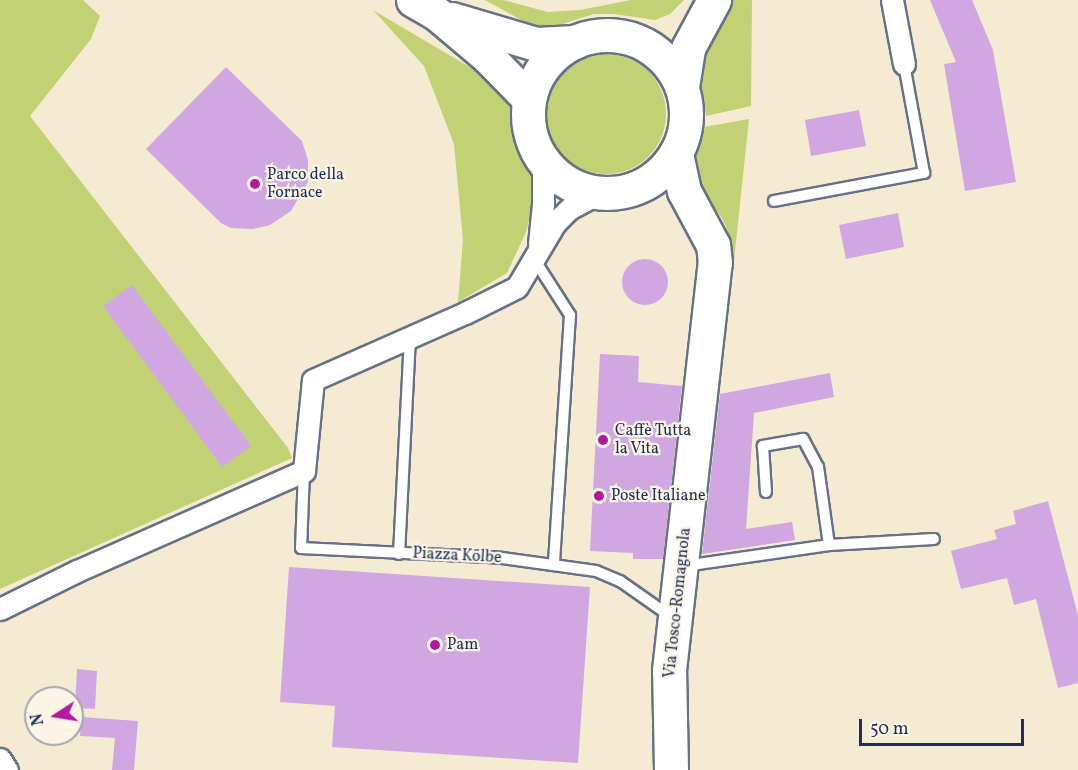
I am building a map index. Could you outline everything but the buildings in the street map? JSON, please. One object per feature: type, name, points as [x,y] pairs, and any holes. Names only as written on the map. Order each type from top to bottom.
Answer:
[{"type":"main road","points":[[632,40],[661,33],[680,25],[700,0]]},
{"type":"main road","points":[[575,42],[550,59],[534,82],[528,98],[529,131],[543,165],[570,185],[601,192],[634,188],[646,183],[663,169],[676,153],[685,125],[682,87],[688,48],[714,0]]},
{"type":"main road","points":[[425,7],[536,44],[575,42],[601,35],[645,44],[666,59],[679,76],[682,87]]},
{"type":"main road","points":[[425,7],[505,71],[528,98]]},
{"type":"main road","name":"Via Tosco-Romagnola","points":[[671,770],[669,670],[715,263],[713,245],[684,191],[676,153]]},
{"type":"main road","points":[[634,188],[668,205],[686,224],[699,250],[712,294]]},
{"type":"street","points":[[892,0],[904,64]]},
{"type":"street","name":"Piazza Kolbe","points":[[536,253],[543,204],[543,165]]},
{"type":"street","name":"Piazza Kolbe","points":[[304,471],[313,380],[410,338],[517,287],[536,253],[569,209],[601,192]]},
{"type":"street","points":[[0,609],[77,571],[304,471]]},
{"type":"street","points":[[0,759],[7,770]]},
{"type":"lane","points":[[774,201],[924,173],[904,64]]},
{"type":"lane","points":[[536,253],[570,315],[554,563]]},
{"type":"lane","points":[[399,554],[410,338]]},
{"type":"lane","points":[[766,492],[763,446],[803,439],[818,467],[829,545]]},
{"type":"lane","name":"Piazza Kolbe","points":[[304,471],[301,548],[554,563],[609,576],[675,620]]},
{"type":"lane","points":[[681,566],[829,545],[934,539]]},
{"type":"green space","points":[[0,0],[83,0],[100,16],[91,39],[30,116],[288,448],[292,458],[0,589]]},
{"type":"green space","points":[[485,0],[503,0],[548,12],[580,10],[631,0],[684,0],[670,14],[655,20],[614,14],[594,14],[550,28],[536,28]]},
{"type":"green space","points":[[728,0],[752,0],[751,106],[706,116],[699,77],[706,38]]},
{"type":"green space","points":[[373,10],[500,85],[509,95],[516,131],[537,188],[526,232],[507,273],[458,302],[463,240],[454,144],[424,66]]},
{"type":"green space","points":[[606,54],[629,59],[648,72],[661,91],[666,114],[661,137],[648,156],[629,169],[606,174],[583,169],[564,156],[551,137],[546,114],[551,91],[564,72],[583,59]]},
{"type":"green space","points":[[749,119],[733,270],[726,226],[699,188],[694,170],[695,160],[704,127]]},
{"type":"place","name":"Parco della Fornace","points":[[255,184]]},
{"type":"place","name":"Caffè Tutta la Vita","points":[[603,440]]},
{"type":"place","name":"Poste Italiane","points":[[599,496]]},
{"type":"place","name":"Pam","points":[[435,645]]}]
